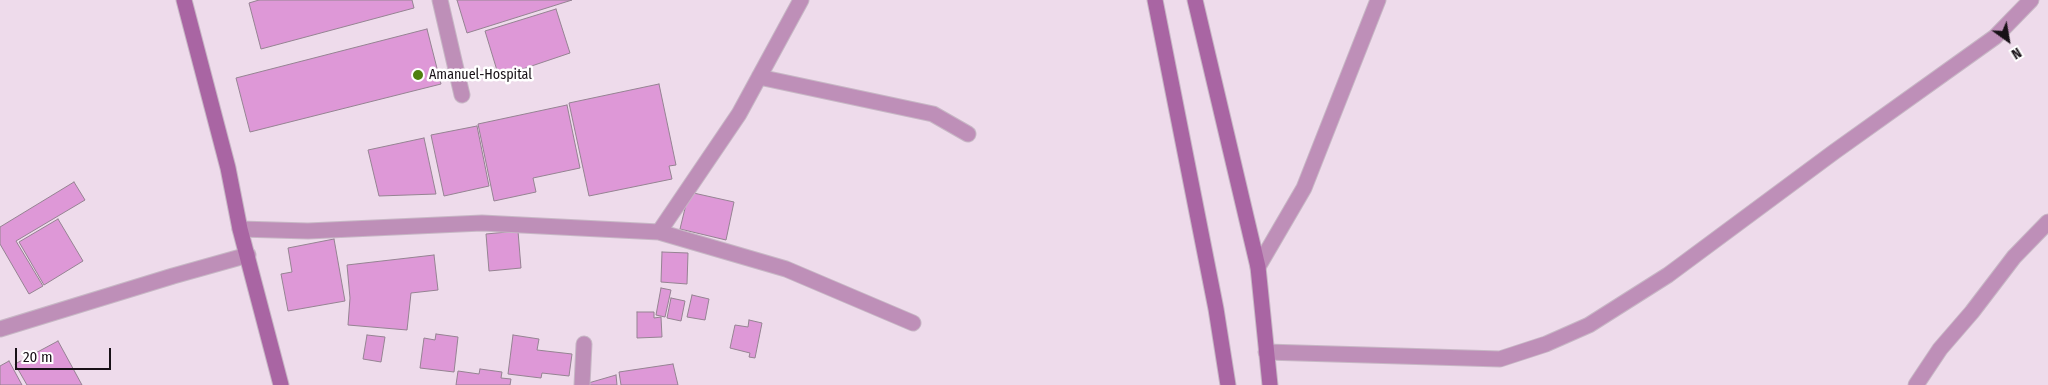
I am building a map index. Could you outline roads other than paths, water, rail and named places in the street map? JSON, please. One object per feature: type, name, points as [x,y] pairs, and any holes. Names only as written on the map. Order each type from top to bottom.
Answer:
[{"type":"main road","points":[[184,0],[228,168],[240,229],[281,385]]},
{"type":"main road","points":[[1154,0],[1216,309],[1228,385]]},
{"type":"main road","points":[[1195,0],[1258,267],[1270,385]]},
{"type":"street","points":[[440,0],[462,95]]},
{"type":"street","points":[[659,232],[739,114],[801,0]]},
{"type":"street","points":[[1258,267],[1304,188],[1378,0]]},
{"type":"street","points":[[1266,352],[1500,359],[1546,344],[1589,325],[1668,276],[1834,152],[1995,37],[2031,0]]},
{"type":"street","points":[[759,77],[933,114],[968,134]]},
{"type":"street","points":[[1916,385],[1940,349],[1972,312],[2014,257],[2048,222]]},
{"type":"street","points":[[240,229],[308,231],[482,223],[659,232],[786,269],[913,322]]},
{"type":"street","points":[[0,329],[172,276],[248,255]]},
{"type":"street","points":[[582,385],[584,344]]},
{"type":"place","name":"Amanuel-Hospital","points":[[418,75]]}]
